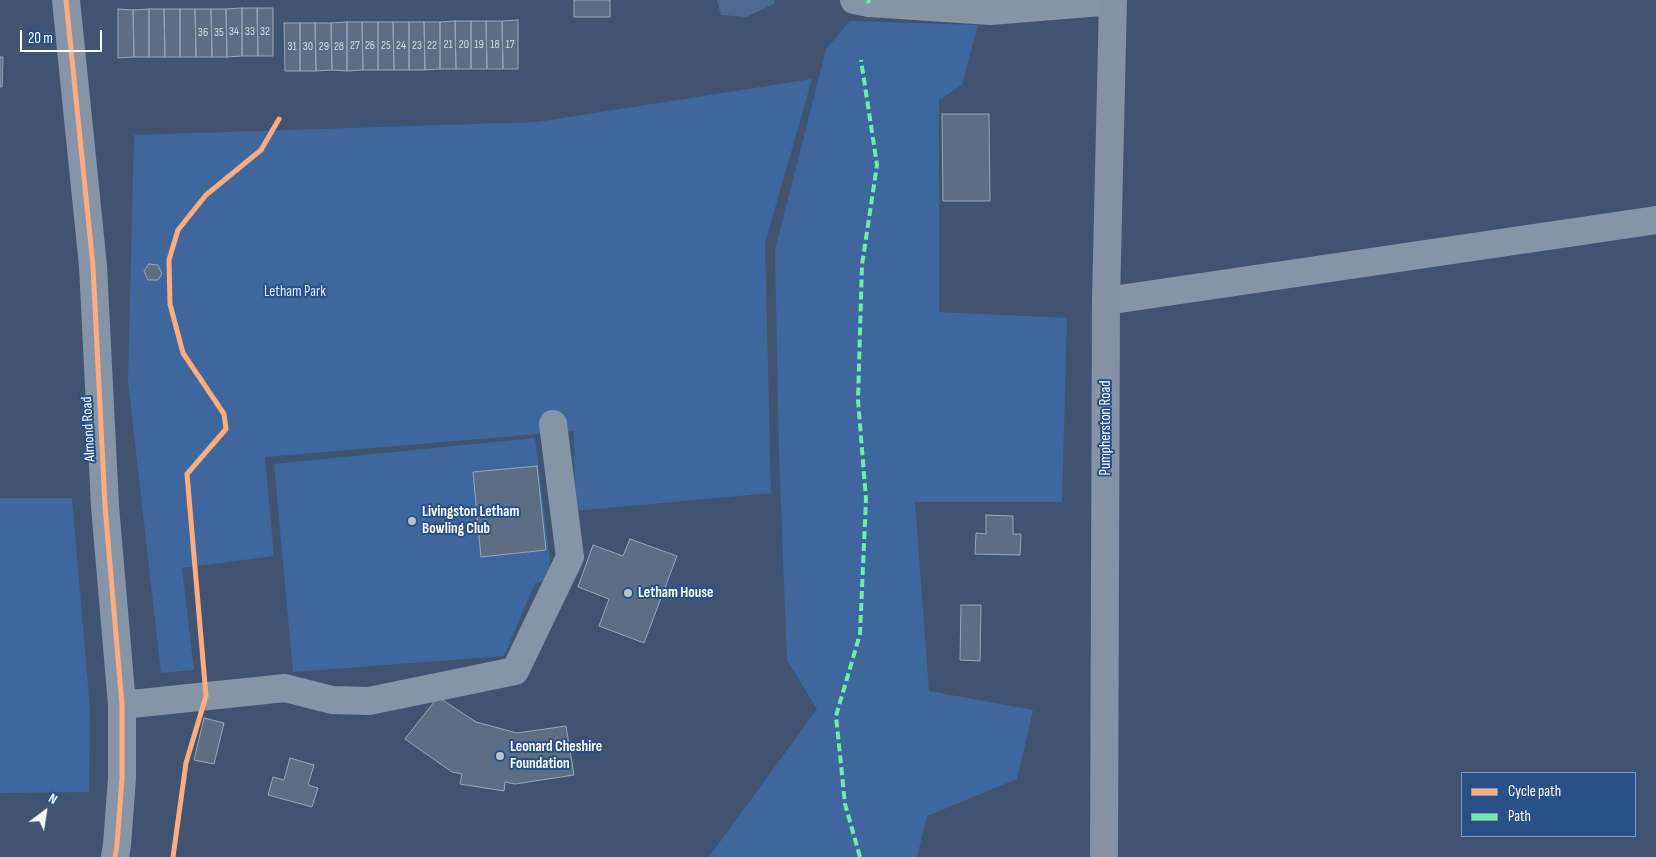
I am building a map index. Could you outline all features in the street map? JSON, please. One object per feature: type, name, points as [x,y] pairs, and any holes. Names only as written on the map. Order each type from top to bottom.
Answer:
[{"type":"main road","name":"Pumpherston Road","points":[[1104,857],[1106,301],[1113,0]]},
{"type":"street","name":"Almond Road","points":[[66,0],[94,266],[105,506],[122,705],[122,778],[115,857]]},
{"type":"street","points":[[854,0],[869,3],[991,11],[1113,0]]},
{"type":"street","points":[[1106,301],[1656,220]]},
{"type":"street","points":[[122,705],[285,688],[332,700],[370,701],[515,671],[570,558],[553,424]]},
{"type":"green space","points":[[850,21],[978,25],[962,85],[939,100],[939,312],[1067,318],[1062,502],[915,502],[929,691],[1033,710],[1017,779],[927,816],[917,857],[709,857],[817,709],[787,660],[779,453],[775,251],[826,49]]},
{"type":"green space","name":"Letham Park","points":[[812,79],[765,243],[771,493],[575,511],[574,431],[265,457],[274,556],[182,568],[194,670],[161,673],[128,381],[134,135],[537,122]]},
{"type":"green space","name":"Livingston Letham Bowling Club","points":[[535,438],[552,578],[535,583],[504,656],[293,672],[274,464]]},
{"type":"green space","points":[[0,498],[72,498],[90,709],[89,792],[0,793]]},
{"type":"shaded area","points":[[717,0],[774,0],[774,4],[746,17],[721,15]]},
{"type":"building","points":[[574,0],[610,0],[610,17],[574,17]]},
{"type":"building","points":[[242,8],[242,56],[227,57],[226,9]]},
{"type":"building","points":[[242,8],[257,8],[258,56],[242,56]]},
{"type":"building","points":[[257,8],[273,8],[273,56],[258,56]]},
{"type":"building","points":[[118,9],[133,10],[134,57],[118,58]]},
{"type":"building","points":[[149,9],[149,57],[134,57],[133,10]]},
{"type":"building","points":[[149,9],[164,9],[165,57],[149,57]]},
{"type":"building","points":[[164,9],[180,9],[180,57],[165,57]]},
{"type":"building","points":[[180,9],[195,9],[196,57],[180,57]]},
{"type":"building","points":[[195,9],[211,9],[212,57],[196,57]]},
{"type":"building","points":[[211,9],[226,9],[227,57],[212,57]]},
{"type":"building","points":[[518,20],[518,69],[503,69],[502,21]]},
{"type":"building","points":[[455,21],[456,69],[440,69],[440,22]]},
{"type":"building","points":[[455,21],[471,21],[471,69],[456,69]]},
{"type":"building","points":[[471,21],[486,21],[487,69],[471,69]]},
{"type":"building","points":[[486,21],[502,21],[503,69],[487,69]]},
{"type":"building","points":[[347,22],[347,71],[332,70],[331,23]]},
{"type":"building","points":[[347,22],[362,22],[363,70],[347,71]]},
{"type":"building","points":[[362,22],[378,22],[378,70],[363,70]]},
{"type":"building","points":[[378,22],[393,22],[394,70],[378,70]]},
{"type":"building","points":[[393,22],[409,22],[409,70],[394,70]]},
{"type":"building","points":[[409,22],[424,22],[425,70],[409,70]]},
{"type":"building","points":[[424,22],[440,22],[440,69],[425,70]]},
{"type":"building","points":[[284,23],[300,23],[300,71],[285,71]]},
{"type":"building","points":[[300,23],[315,23],[316,71],[300,71]]},
{"type":"building","points":[[315,23],[331,23],[332,70],[316,71]]},
{"type":"building","points":[[0,57],[3,57],[2,87],[0,87]]},
{"type":"building","points":[[942,114],[989,114],[990,201],[943,201]]},
{"type":"building","points":[[149,264],[158,265],[162,274],[158,280],[148,280],[144,271]]},
{"type":"building","points":[[537,466],[546,550],[481,557],[473,472]]},
{"type":"building","points":[[986,515],[1013,516],[1013,534],[1021,534],[1020,555],[975,554],[976,533],[986,534]]},
{"type":"building","name":"Letham House","points":[[630,539],[677,556],[644,643],[599,626],[609,599],[578,587],[593,545],[623,556]]},
{"type":"building","points":[[961,605],[981,605],[980,661],[960,660]]},
{"type":"building","name":"Leonard Cheshire Foundation","points":[[438,697],[476,722],[517,733],[566,726],[574,775],[515,784],[505,782],[504,791],[460,784],[462,774],[452,772],[405,739]]},
{"type":"building","points":[[204,718],[224,723],[214,764],[194,760]]},
{"type":"building","points":[[290,758],[314,765],[308,785],[318,788],[312,807],[268,795],[273,777],[284,780]]},
{"type":"marked path","points":[[860,857],[845,804],[836,716],[860,634],[866,499],[858,400],[862,265],[877,165],[861,60]]},
{"type":"cycle path","points":[[66,0],[93,266],[105,506],[122,705],[122,778],[115,857]]},
{"type":"cycle path","points":[[173,857],[186,763],[206,696],[187,474],[226,429],[224,414],[183,353],[170,304],[169,260],[178,230],[206,195],[261,150],[279,119]]},
{"type":"place","name":"Livingston Letham Bowling Club","points":[[412,521]]},
{"type":"place","name":"Letham House","points":[[628,593]]},
{"type":"place","name":"Leonard Cheshire Foundation","points":[[500,756]]}]
